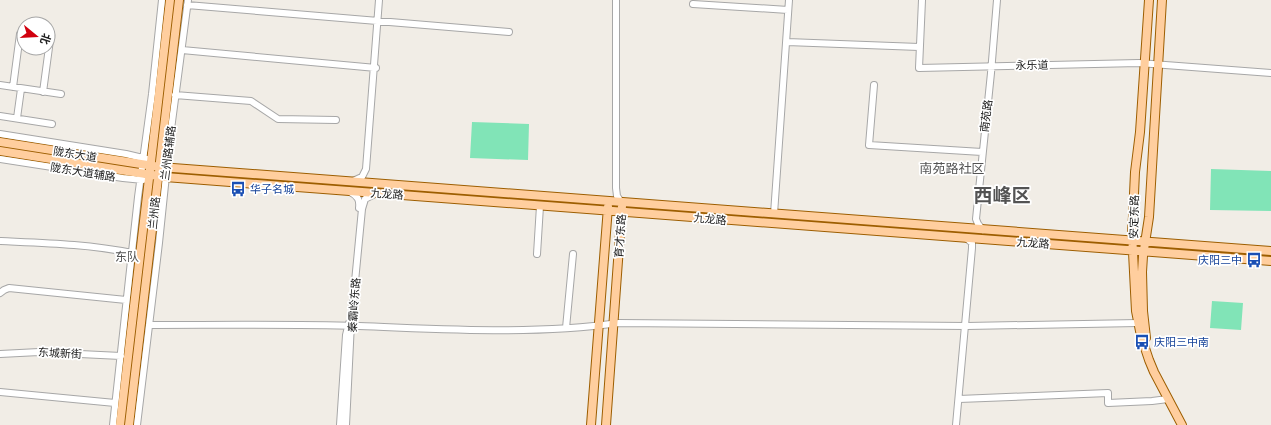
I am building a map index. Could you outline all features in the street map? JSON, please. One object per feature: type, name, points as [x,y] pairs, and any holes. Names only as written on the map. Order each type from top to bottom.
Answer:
[{"type":"main road","name":"兰州路","points":[[129,425],[161,177],[153,164],[170,0]]},
{"type":"main road","name":"兰州路","points":[[120,425],[145,177],[153,164],[179,0]]},
{"type":"main road","name":"安定东路","points":[[1149,0],[1140,132],[1135,172],[1133,251],[1138,323],[1148,360],[1182,425]]},
{"type":"main road","name":"安定东路","points":[[1162,0],[1162,65],[1149,218],[1143,251],[1143,311],[1146,336],[1158,371],[1187,425]]},
{"type":"main road","name":"陇东大道","points":[[0,142],[153,164]]},
{"type":"main road","name":"陇东大道","points":[[0,151],[145,177]]},
{"type":"main road","name":"九龙路","points":[[153,164],[352,182],[1271,251]]},
{"type":"main road","name":"九龙路","points":[[145,177],[608,210],[1271,261]]},
{"type":"main road","name":"育才东路","points":[[591,425],[598,326],[610,201]]},
{"type":"main road","name":"育才东路","points":[[606,425],[622,212],[621,202]]},
{"type":"street","points":[[0,134],[153,164],[152,94],[162,0]]},
{"type":"street","points":[[378,184],[370,178],[368,170],[380,0]]},
{"type":"street","name":"育才东路","points":[[610,201],[613,188],[614,0]]},
{"type":"street","name":"育才东路","points":[[614,0],[616,188],[617,196],[621,202]]},
{"type":"street","points":[[774,214],[789,0]]},
{"type":"street","points":[[787,42],[920,48],[922,0]]},
{"type":"street","name":"南苑路","points":[[967,228],[973,222],[991,66],[996,0]]},
{"type":"street","points":[[188,2],[378,21],[509,32]]},
{"type":"street","name":"兰州路辅路","points":[[153,164],[176,95],[188,2]]},
{"type":"street","points":[[693,4],[788,10]]},
{"type":"street","name":"永乐道","points":[[920,48],[919,68],[1145,64],[1271,73]]},
{"type":"street","points":[[182,50],[375,68]]},
{"type":"street","points":[[13,87],[17,56]]},
{"type":"street","points":[[43,92],[48,56]]},
{"type":"street","points":[[352,182],[359,180],[366,170],[375,68]]},
{"type":"street","points":[[874,85],[869,145],[981,152]]},
{"type":"street","points":[[0,86],[61,94]]},
{"type":"street","points":[[17,118],[21,88]]},
{"type":"street","points":[[176,95],[251,101],[278,119],[336,120]]},
{"type":"street","points":[[0,116],[52,124]]},
{"type":"street","name":"南苑路","points":[[981,152],[976,219],[978,224],[984,230]]},
{"type":"street","name":"陇东大道辅路","points":[[0,159],[122,178],[145,177]]},
{"type":"street","points":[[113,425],[132,252],[145,177]]},
{"type":"street","name":"兰州路辅路","points":[[137,425],[149,325],[161,177]]},
{"type":"street","name":"秦霸岭东路","points":[[346,425],[350,326],[360,204],[357,196],[350,191]]},
{"type":"street","name":"秦霸岭东路","points":[[340,425],[346,335],[350,326],[362,209],[365,199],[376,193]]},
{"type":"street","points":[[537,254],[540,206]]},
{"type":"street","points":[[957,425],[972,248],[972,243],[966,238]]},
{"type":"street","points":[[966,326],[974,248],[978,242],[983,239]]},
{"type":"street","points":[[1,241],[50,243],[132,252]]},
{"type":"street","points":[[566,328],[573,254]]},
{"type":"street","points":[[0,293],[9,288],[126,300]]},
{"type":"street","points":[[149,325],[350,326],[512,331],[613,324],[966,326],[1138,323]]},
{"type":"street","name":"东城新街","points":[[0,354],[39,352],[121,356]]},
{"type":"street","points":[[0,392],[115,403]]},
{"type":"street","points":[[960,399],[1108,393],[1108,403],[1168,399]]},
{"type":"green space","points":[[472,122],[529,124],[528,160],[470,158]]},
{"type":"green space","points":[[1211,169],[1271,171],[1271,211],[1210,210]]},
{"type":"green space","points":[[1212,301],[1243,303],[1241,330],[1210,328]]},
{"type":"place","name":"华子名城","points":[[238,189]]},
{"type":"place","name":"庆阳三中","points":[[1254,260]]},
{"type":"place","name":"庆阳三中南","points":[[1142,342]]},
{"type":"district","name":"南苑路社区","points":[[952,168]]},
{"type":"district","name":"西峰区","points":[[1002,195]]},
{"type":"district","name":"东队","points":[[127,256]]}]
